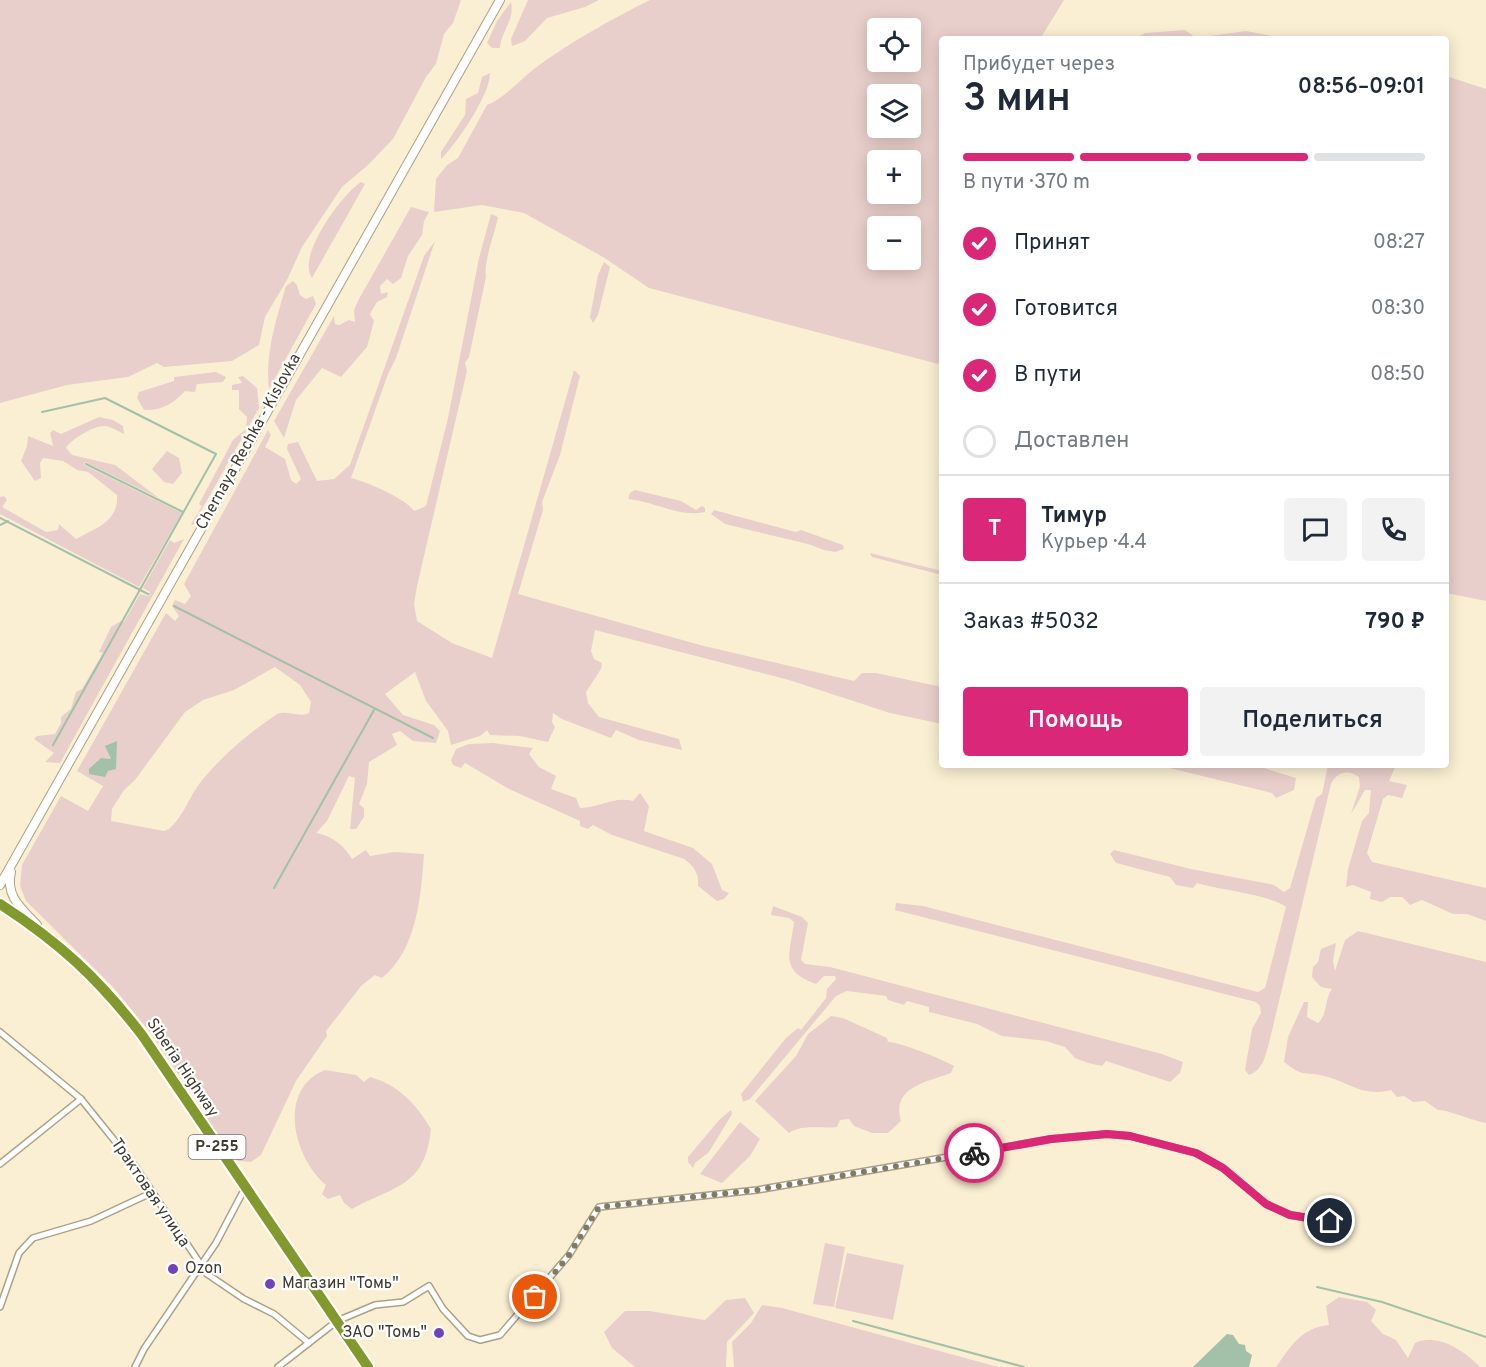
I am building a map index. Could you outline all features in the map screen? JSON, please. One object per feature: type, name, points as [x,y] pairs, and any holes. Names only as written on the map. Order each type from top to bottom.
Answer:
[{"type":"highway","name":"Siberia Highway","points":[[0,904],[51,940],[97,979],[116,1000],[368,1367]]},
{"type":"street","name":"Chernaya Rechka - Kislovka","points":[[0,885],[500,0]]},
{"type":"street","points":[[0,873],[16,857]]},
{"type":"street","points":[[16,857],[9,880],[13,899],[51,940]]},
{"type":"street","name":"Трактовая улица","points":[[0,1032],[81,1099],[135,1166],[199,1266],[213,1280],[274,1314],[309,1343]]},
{"type":"street","points":[[0,1164],[81,1099]]},
{"type":"street","points":[[278,1367],[337,1321],[381,1304],[403,1302],[429,1286],[443,1309],[463,1332],[474,1339],[487,1339],[506,1330],[569,1255],[599,1207],[757,1190],[1068,1138],[1107,1134],[1130,1136],[1196,1153],[1223,1168],[1266,1204],[1290,1215],[1330,1221]]},
{"type":"street","points":[[135,1367],[144,1349],[216,1243],[245,1188]]},
{"type":"street","points":[[0,1307],[19,1253],[33,1238],[91,1221],[151,1192]]},
{"type":"shaded area","points":[[0,0],[461,0],[453,23],[444,34],[436,64],[426,77],[393,139],[342,187],[302,247],[287,280],[265,317],[259,345],[232,361],[164,367],[157,363],[128,377],[67,385],[0,403]]},
{"type":"shaded area","points":[[528,0],[599,0],[585,7],[547,18],[525,41],[512,46],[511,39]]},
{"type":"shaded area","points":[[650,0],[1064,0],[1042,36],[939,36],[939,364],[649,288],[603,257],[524,213],[482,205],[434,212],[436,179],[447,165],[458,158],[487,105],[500,98],[534,69],[590,32]]},
{"type":"shaded area","points":[[511,2],[510,20],[500,48],[492,48],[487,43],[497,21]]},
{"type":"shaded area","points":[[1185,30],[1193,36],[1139,36],[1145,33]]},
{"type":"shaded area","points":[[1246,31],[1272,36],[1210,36]]},
{"type":"shaded area","points":[[490,73],[489,82],[479,105],[463,131],[441,159],[441,152],[465,115],[466,99],[478,93],[482,77]]},
{"type":"shaded area","points":[[1449,77],[1486,89],[1486,601],[1449,594]]},
{"type":"shaded area","points":[[361,182],[365,184],[312,278],[309,268],[310,255],[315,241],[343,199]]},
{"type":"shaded area","points":[[411,207],[429,212],[424,221],[422,235],[408,256],[401,278],[393,284],[387,279],[380,286],[381,294],[388,292],[387,297],[377,302],[370,314],[374,321],[367,347],[341,377],[322,368],[296,400],[284,438],[274,421],[334,316],[335,324],[339,325],[349,320],[355,322],[354,310],[359,299]]},
{"type":"shaded area","points":[[491,214],[498,217],[488,256],[486,277],[469,357],[465,363],[467,371],[417,586],[414,604],[417,621],[452,643],[492,658],[574,370],[580,376],[560,455],[542,502],[543,510],[518,594],[700,645],[854,681],[862,673],[876,673],[939,686],[939,723],[890,713],[789,680],[595,630],[591,651],[594,659],[602,663],[601,669],[586,692],[588,703],[599,717],[679,739],[682,750],[639,740],[616,730],[611,738],[562,719],[553,713],[552,722],[555,727],[548,742],[520,736],[490,735],[487,730],[480,736],[451,745],[448,731],[426,701],[415,672],[385,694],[403,715],[434,725],[440,731],[436,743],[413,741],[400,731],[392,734],[397,745],[369,762],[367,784],[359,804],[364,808],[364,817],[356,829],[350,829],[355,778],[349,776],[327,821],[316,833],[337,842],[352,859],[366,850],[370,856],[394,852],[424,854],[419,904],[410,938],[394,966],[382,978],[375,975],[362,985],[326,1031],[327,1036],[296,1081],[261,1155],[251,1162],[238,1161],[206,1118],[215,1111],[190,1073],[178,1074],[150,1032],[113,987],[26,901],[20,886],[22,865],[61,796],[88,811],[103,786],[77,771],[166,613],[175,621],[179,616],[172,606],[175,600],[185,604],[191,596],[184,584],[268,430],[271,435],[265,447],[285,459],[291,480],[296,484],[301,479],[287,449],[288,444],[298,442],[317,481],[334,479],[350,465],[424,256],[435,241],[396,358],[388,374],[351,478],[394,496],[414,511],[426,506],[448,418],[479,258]],"holes":[[[275,667],[300,685],[311,702],[309,713],[277,714],[229,752],[203,779],[179,818],[169,829],[164,831],[111,821],[112,809],[124,790],[135,780],[185,712],[203,700],[234,690]]]},
{"type":"shaded area","points":[[604,262],[610,267],[598,315],[593,323],[590,317],[598,275]]},
{"type":"shaded area","points":[[293,281],[300,295],[306,299],[313,296],[316,304],[269,389],[272,337],[286,286]]},
{"type":"shaded area","points":[[216,372],[226,377],[223,382],[197,384],[195,392],[185,391],[172,403],[162,408],[144,410],[137,398],[139,392],[174,381],[174,377]]},
{"type":"shaded area","points":[[243,376],[257,388],[259,408],[193,525],[191,524],[202,506],[199,504],[233,440],[246,429],[247,417],[239,409],[239,390],[232,390],[232,385],[242,383],[238,377]]},
{"type":"shaded area","points":[[99,417],[113,420],[123,426],[124,434],[101,426],[90,430],[66,448],[72,455],[115,465],[159,498],[85,462],[84,465],[182,513],[139,587],[0,514],[0,497],[4,496],[7,500],[2,507],[46,532],[58,530],[59,524],[76,539],[110,518],[117,504],[117,495],[88,472],[77,470],[63,461],[43,458],[40,463],[41,478],[35,481],[21,461],[28,436],[53,446],[50,433],[53,430],[61,434]]},
{"type":"shaded area","points":[[167,451],[179,458],[182,473],[173,484],[164,482],[152,469]]},
{"type":"shaded area","points":[[635,490],[681,501],[696,510],[702,506],[705,512],[686,513],[628,499],[630,493]]},
{"type":"shaded area","points":[[714,510],[796,532],[801,530],[843,545],[844,549],[835,552],[824,550],[725,524],[711,514]]},
{"type":"shaded area","points":[[184,539],[60,763],[45,762],[54,753],[34,739],[37,736],[55,734],[61,723],[61,717],[71,709],[76,692],[82,689],[103,653],[99,652],[111,627],[121,621],[124,622],[140,594],[148,596],[150,592],[143,588],[170,540],[174,543]]},
{"type":"shaded area","points":[[870,553],[939,570],[939,574],[872,557]]},
{"type":"shaded area","points":[[117,741],[116,769],[108,771],[105,777],[89,774],[89,769],[101,758],[111,759],[105,746]]},
{"type":"shaded area","points":[[493,743],[533,748],[529,754],[539,767],[556,776],[551,789],[576,798],[580,808],[619,800],[633,801],[640,793],[649,806],[644,831],[693,848],[712,864],[722,890],[729,893],[724,899],[717,901],[698,886],[695,870],[684,859],[612,835],[593,825],[588,829],[580,826],[580,821],[509,789],[465,763],[461,768],[453,765],[451,760],[456,749],[469,744]]},
{"type":"shaded area","points":[[1169,768],[1264,768],[1296,778],[1294,790],[1276,798],[1272,793]]},
{"type":"shaded area","points":[[1327,768],[1395,768],[1389,781],[1407,785],[1402,798],[1388,795],[1383,799],[1367,853],[1372,862],[1486,888],[1486,921],[1467,914],[1453,914],[1422,900],[1410,905],[1402,897],[1390,897],[1382,902],[1370,899],[1371,892],[1353,885],[1346,887],[1348,869],[1362,821],[1369,813],[1371,790],[1365,790],[1351,814],[1360,786],[1359,777],[1350,773],[1339,774],[1331,784],[1266,1055],[1258,1069],[1249,1075],[1245,1070],[1252,1029],[1261,1013],[1260,1006],[1256,1002],[895,910],[896,903],[923,906],[1258,992],[1265,988],[1286,907],[1269,899],[1197,883],[1193,888],[1176,885],[1170,877],[1116,863],[1110,854],[1114,850],[1191,869],[1274,885],[1284,892],[1290,888],[1316,798],[1322,794]]},
{"type":"shaded area","points":[[773,906],[802,917],[808,923],[801,960],[805,964],[830,967],[1162,1054],[1183,1062],[1180,1073],[1170,1082],[1106,1061],[1102,1066],[1088,1063],[1075,1058],[1065,1047],[1046,1041],[1002,1036],[977,1024],[929,1012],[929,1007],[907,1001],[904,1005],[888,1000],[886,996],[847,991],[836,996],[750,1099],[743,1102],[741,1094],[786,1038],[798,1028],[801,1030],[826,998],[827,989],[836,979],[835,976],[824,976],[816,984],[796,973],[792,967],[789,952],[794,922],[789,918],[771,915]]},
{"type":"shaded area","points":[[1358,931],[1486,962],[1486,1123],[1438,1110],[1425,1101],[1413,1102],[1404,1096],[1397,1097],[1391,1090],[1365,1091],[1328,1077],[1302,1073],[1284,1062],[1288,1037],[1304,1002],[1308,1002],[1307,1017],[1318,1023],[1332,989],[1321,987],[1312,977],[1313,967],[1318,962],[1321,949],[1336,943],[1333,961],[1335,971],[1345,940]]},
{"type":"shaded area","points":[[831,1016],[843,1018],[887,1038],[888,1042],[911,1048],[949,1063],[954,1066],[951,1073],[922,1083],[906,1093],[901,1100],[899,1110],[901,1121],[888,1133],[872,1133],[854,1126],[849,1119],[840,1120],[837,1127],[806,1128],[789,1133],[755,1101],[796,1056],[808,1034]]},
{"type":"shaded area","points":[[325,1070],[356,1075],[364,1082],[370,1077],[390,1085],[413,1104],[431,1129],[428,1148],[415,1173],[406,1182],[352,1209],[344,1203],[340,1195],[328,1199],[322,1194],[326,1185],[305,1158],[295,1124],[300,1092],[310,1079]]},
{"type":"shaded area","points":[[731,1110],[732,1114],[709,1152],[695,1163],[693,1168],[688,1162],[688,1157],[720,1119]]},
{"type":"shaded area","points":[[740,1122],[760,1139],[750,1156],[722,1183],[700,1174]]},
{"type":"shaded area","points":[[825,1243],[845,1247],[834,1307],[813,1304]]},
{"type":"shaded area","points":[[847,1253],[904,1265],[893,1320],[835,1308]]},
{"type":"shaded area","points":[[1339,1297],[1367,1302],[1376,1310],[1371,1321],[1383,1334],[1396,1340],[1408,1358],[1415,1343],[1432,1340],[1459,1349],[1480,1367],[1276,1367],[1292,1345],[1304,1334],[1329,1325],[1326,1306]]},
{"type":"shaded area","points":[[745,1298],[754,1313],[727,1342],[726,1367],[635,1367],[612,1348],[604,1332],[625,1311],[649,1311],[705,1320],[726,1300]]},
{"type":"shaded area","points":[[762,1305],[782,1308],[998,1367],[734,1367],[732,1342],[751,1323]]},
{"type":"shaded area","points":[[1227,1334],[1233,1335],[1239,1344],[1245,1345],[1246,1351],[1252,1355],[1249,1367],[1193,1367]]},
{"type":"waterway","points":[[42,412],[105,398],[216,454],[53,745]]},
{"type":"waterway","points":[[86,464],[183,512]]},
{"type":"waterway","points":[[0,518],[148,594]]},
{"type":"waterway","points":[[0,525],[8,521]]},
{"type":"waterway","points":[[174,606],[433,738]]},
{"type":"waterway","points":[[274,888],[374,710]]},
{"type":"waterway","points":[[1317,1287],[1382,1302],[1486,1337]]},
{"type":"waterway","points":[[853,1321],[1024,1367]]},
{"type":"way so far","points":[[535,1297],[569,1255],[599,1207],[757,1190],[974,1153]]},
{"type":"place","name":"Ozon","points":[[173,1269]]},
{"type":"place","name":"Магазин \"Томь\"","points":[[270,1284]]},
{"type":"place","name":"ЗАО \"Томь\"","points":[[439,1333]]},
{"type":"route","points":[[974,1153],[1051,1139],[1107,1134],[1130,1136],[1196,1153],[1223,1168],[1266,1204],[1290,1215],[1330,1221]]}]
